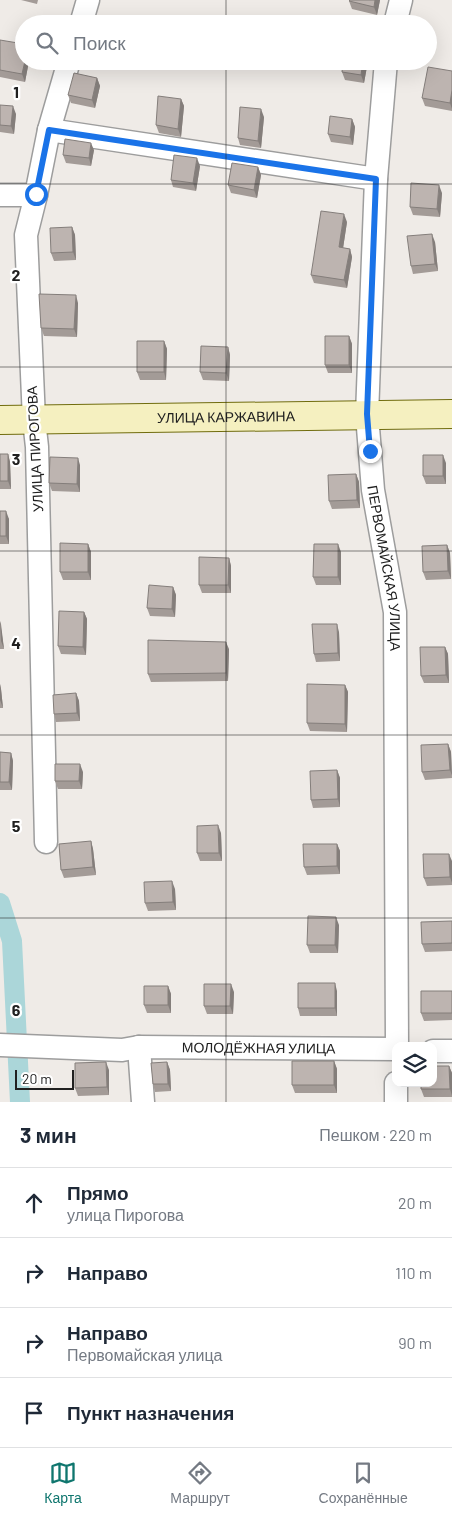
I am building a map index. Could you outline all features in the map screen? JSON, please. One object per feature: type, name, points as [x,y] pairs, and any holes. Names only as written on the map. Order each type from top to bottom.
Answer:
[{"type":"street","points":[[84,15],[88,0]]},
{"type":"street","points":[[397,15],[401,0]]},
{"type":"street","name":"УЛИЦА ПИРОГОВА","points":[[46,842],[37,447],[34,420],[26,235],[49,130],[66,70]]},
{"type":"street","name":"ПЕРВОМАЙСКАЯ УЛИЦА","points":[[385,70],[376,179],[367,414],[372,490],[395,612],[396,1042]]},
{"type":"street","points":[[49,130],[376,179]]},
{"type":"street","points":[[0,195],[36,194]]},
{"type":"street","name":"УЛИЦА КАРЖАВИНА","points":[[0,420],[452,414]]},
{"type":"street","name":"МОЛОДЁЖНАЯ УЛИЦА","points":[[0,1045],[131,1049],[392,1048]]},
{"type":"street","points":[[131,1049],[143,1102]]},
{"type":"street","points":[[437,1051],[452,1051]]},
{"type":"street","points":[[396,1087],[396,1102]]},
{"type":"building","points":[[375,0],[374,7],[349,1]]},
{"type":"building","points":[[0,40],[15,42],[15,70],[23,70],[22,74],[0,70]]},
{"type":"building","points":[[437,68],[452,71],[450,103],[422,98],[427,70]]},
{"type":"building","points":[[342,70],[362,70],[361,75],[342,72]]},
{"type":"building","points":[[74,73],[97,78],[92,100],[68,95]]},
{"type":"building","points":[[158,96],[181,99],[178,129],[156,125]]},
{"type":"building","points":[[0,105],[13,106],[11,126],[0,125]]},
{"type":"building","points":[[240,107],[261,109],[258,141],[238,138]]},
{"type":"building","points":[[330,116],[352,119],[350,137],[328,134]]},
{"type":"building","points":[[65,139],[91,143],[89,158],[63,155]]},
{"type":"building","points":[[174,155],[197,158],[193,183],[171,180]]},
{"type":"building","points":[[232,163],[258,167],[254,190],[228,185]]},
{"type":"building","points":[[411,183],[439,185],[437,209],[410,207]]},
{"type":"building","points":[[321,211],[344,214],[339,247],[350,249],[344,280],[311,275]]},
{"type":"building","points":[[72,227],[73,252],[51,253],[50,228]]},
{"type":"building","points":[[432,234],[435,264],[411,266],[407,236]]},
{"type":"building","points":[[39,294],[76,295],[74,329],[41,328]]},
{"type":"building","points":[[325,336],[349,336],[349,365],[325,365]]},
{"type":"building","points":[[137,341],[164,341],[164,372],[137,372]]},
{"type":"building","points":[[201,346],[228,347],[226,373],[200,372]]},
{"type":"building","points":[[0,454],[8,454],[8,481],[0,481]]},
{"type":"building","points":[[423,455],[443,455],[443,476],[423,476]]},
{"type":"building","points":[[50,457],[78,458],[77,484],[49,483]]},
{"type":"building","points":[[356,474],[357,500],[329,501],[328,475]]},
{"type":"building","points":[[0,511],[6,511],[6,536],[0,536]]},
{"type":"building","points":[[60,543],[88,544],[88,572],[60,572]]},
{"type":"building","points":[[314,544],[338,544],[338,577],[313,577]]},
{"type":"building","points":[[447,545],[448,571],[423,572],[422,546]]},
{"type":"building","points":[[199,557],[229,558],[228,585],[199,585]]},
{"type":"building","points":[[149,585],[173,587],[172,609],[147,608]]},
{"type":"building","points":[[59,611],[84,612],[83,647],[58,646]]},
{"type":"building","points":[[312,624],[337,624],[338,653],[314,654]]},
{"type":"building","points":[[148,640],[226,642],[226,673],[148,674]]},
{"type":"building","points":[[420,647],[445,647],[446,675],[421,676]]},
{"type":"building","points":[[307,684],[345,685],[345,724],[307,723]]},
{"type":"building","points":[[76,693],[77,713],[54,714],[53,695]]},
{"type":"building","points":[[448,744],[450,770],[422,772],[421,745]]},
{"type":"building","points":[[0,752],[11,753],[9,782],[0,782]]},
{"type":"building","points":[[55,764],[80,764],[79,781],[55,781]]},
{"type":"building","points":[[337,770],[338,799],[311,800],[310,771]]},
{"type":"building","points":[[218,825],[219,853],[197,853],[197,826]]},
{"type":"building","points":[[91,841],[93,867],[61,870],[59,844]]},
{"type":"building","points":[[303,844],[337,844],[337,866],[304,867]]},
{"type":"building","points":[[423,854],[449,854],[450,877],[424,878]]},
{"type":"building","points":[[172,881],[173,902],[145,903],[144,882]]},
{"type":"building","points":[[308,916],[336,917],[335,945],[307,945]]},
{"type":"building","points":[[452,921],[452,943],[422,944],[421,922]]},
{"type":"building","points":[[298,983],[335,983],[335,1008],[298,1008]]},
{"type":"building","points":[[204,984],[231,984],[230,1006],[204,1006]]},
{"type":"building","points":[[144,986],[168,986],[168,1005],[144,1005]]},
{"type":"building","points":[[421,991],[452,991],[452,1013],[421,1013]]},
{"type":"building","points":[[292,1061],[334,1061],[334,1085],[292,1085]]},
{"type":"building","points":[[106,1062],[107,1087],[75,1088],[75,1063]]},
{"type":"building","points":[[167,1062],[168,1084],[153,1084],[151,1063]]},
{"type":"building","points":[[437,1066],[449,1066],[450,1089],[421,1089],[421,1087],[437,1087]]},
{"type":"waterway","points":[[0,903],[12,941],[20,1102]]},
{"type":"route","points":[[36,194],[49,130],[376,179],[367,414],[370,451]]}]
